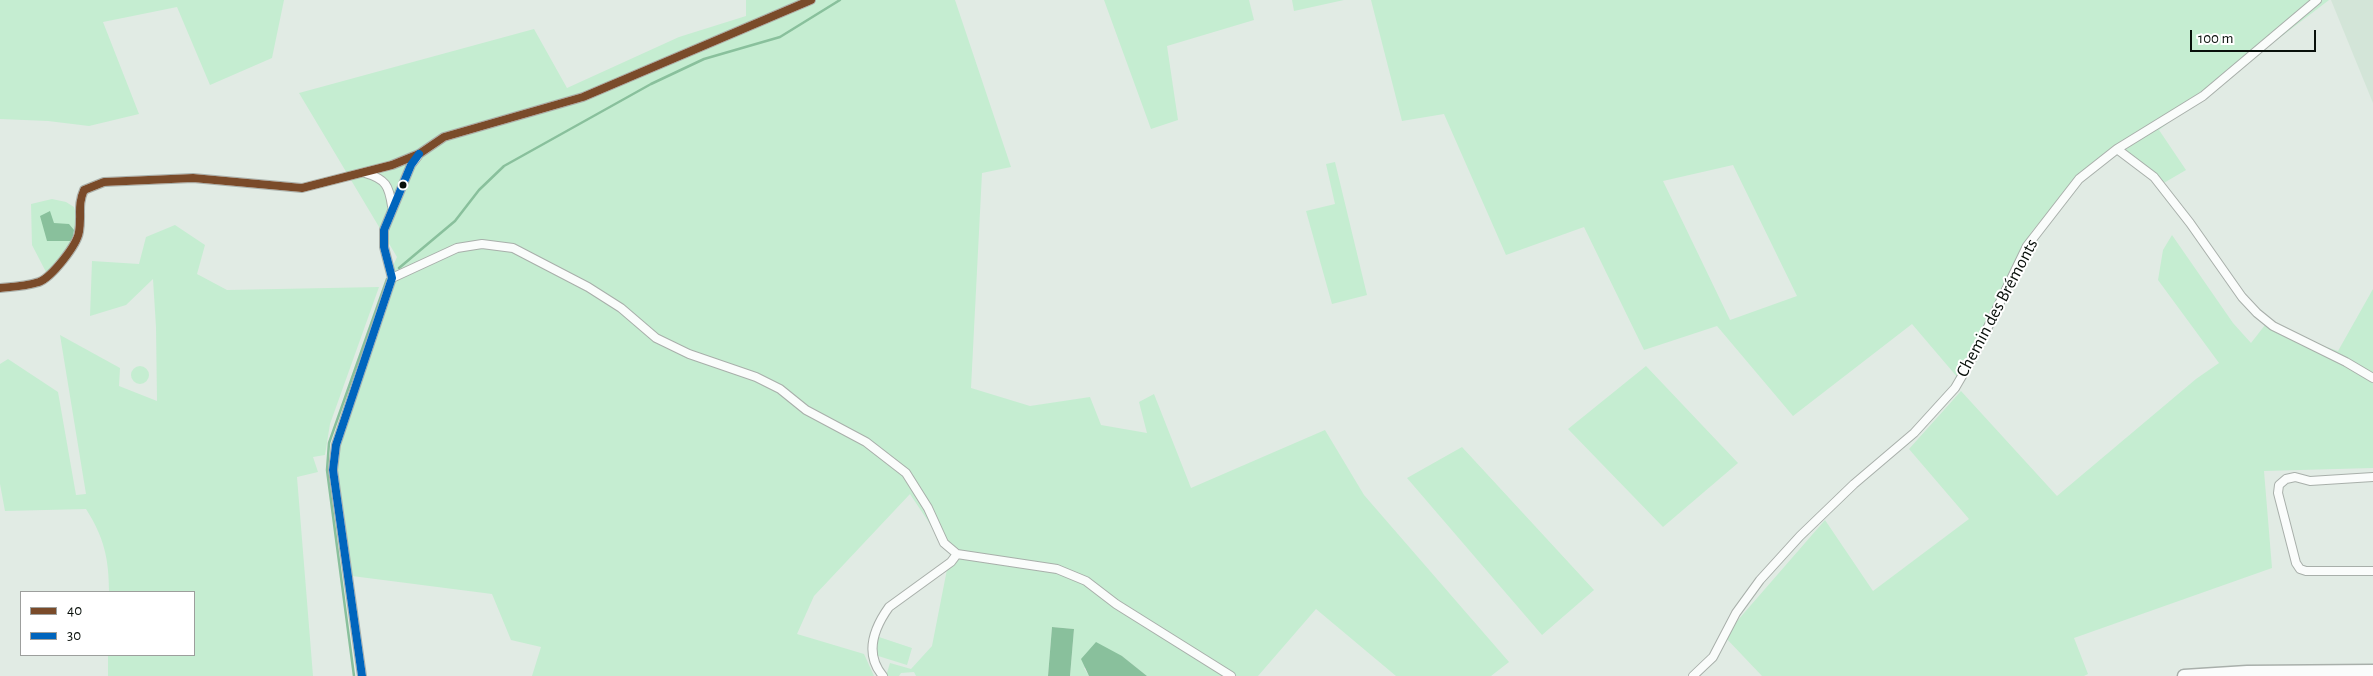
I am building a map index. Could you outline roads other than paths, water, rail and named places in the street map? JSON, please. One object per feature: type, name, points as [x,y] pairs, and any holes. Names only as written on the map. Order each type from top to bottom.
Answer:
[{"type":"main road","points":[[2184,676],[2373,671]]},
{"type":"street","points":[[0,288],[40,282],[48,276],[77,242],[80,229],[79,201],[84,190],[104,182],[193,178],[302,188],[364,173],[392,165],[419,154],[444,137],[582,97],[811,0]]},
{"type":"street","name":"Chemin des Brémonts","points":[[1693,676],[1713,658],[1736,613],[1760,580],[1800,536],[1854,484],[1914,433],[1955,388],[1976,352],[2027,246],[2080,179],[2117,150],[2208,91],[2317,0]]},
{"type":"street","points":[[2117,150],[2154,177],[2190,223],[2242,297],[2257,313],[2272,326],[2346,362],[2373,378]]},
{"type":"street","points":[[362,676],[333,470],[336,445],[352,390],[392,278],[384,246],[384,230],[392,206],[411,165],[419,154]]},
{"type":"street","points":[[364,173],[379,177],[389,188],[392,206]]},
{"type":"street","points":[[392,278],[457,248],[482,244],[512,248],[588,288],[621,308],[656,338],[689,354],[764,381],[780,389],[806,410],[866,442],[906,473],[928,508],[944,543],[957,554],[1057,569],[1086,581],[1116,604],[1231,676]]},
{"type":"street","points":[[2373,477],[2310,481],[2295,477],[2286,479],[2279,485],[2278,493],[2296,563],[2300,569],[2306,571],[2373,571]]},
{"type":"street","points":[[883,676],[872,652],[874,636],[883,616],[889,607],[951,562],[957,554]]},
{"type":"waterway","points":[[399,268],[455,221],[479,190],[504,166],[651,84],[704,59],[780,37],[840,0]]},
{"type":"waterway","points":[[354,676],[327,470],[329,443],[387,279]]}]
